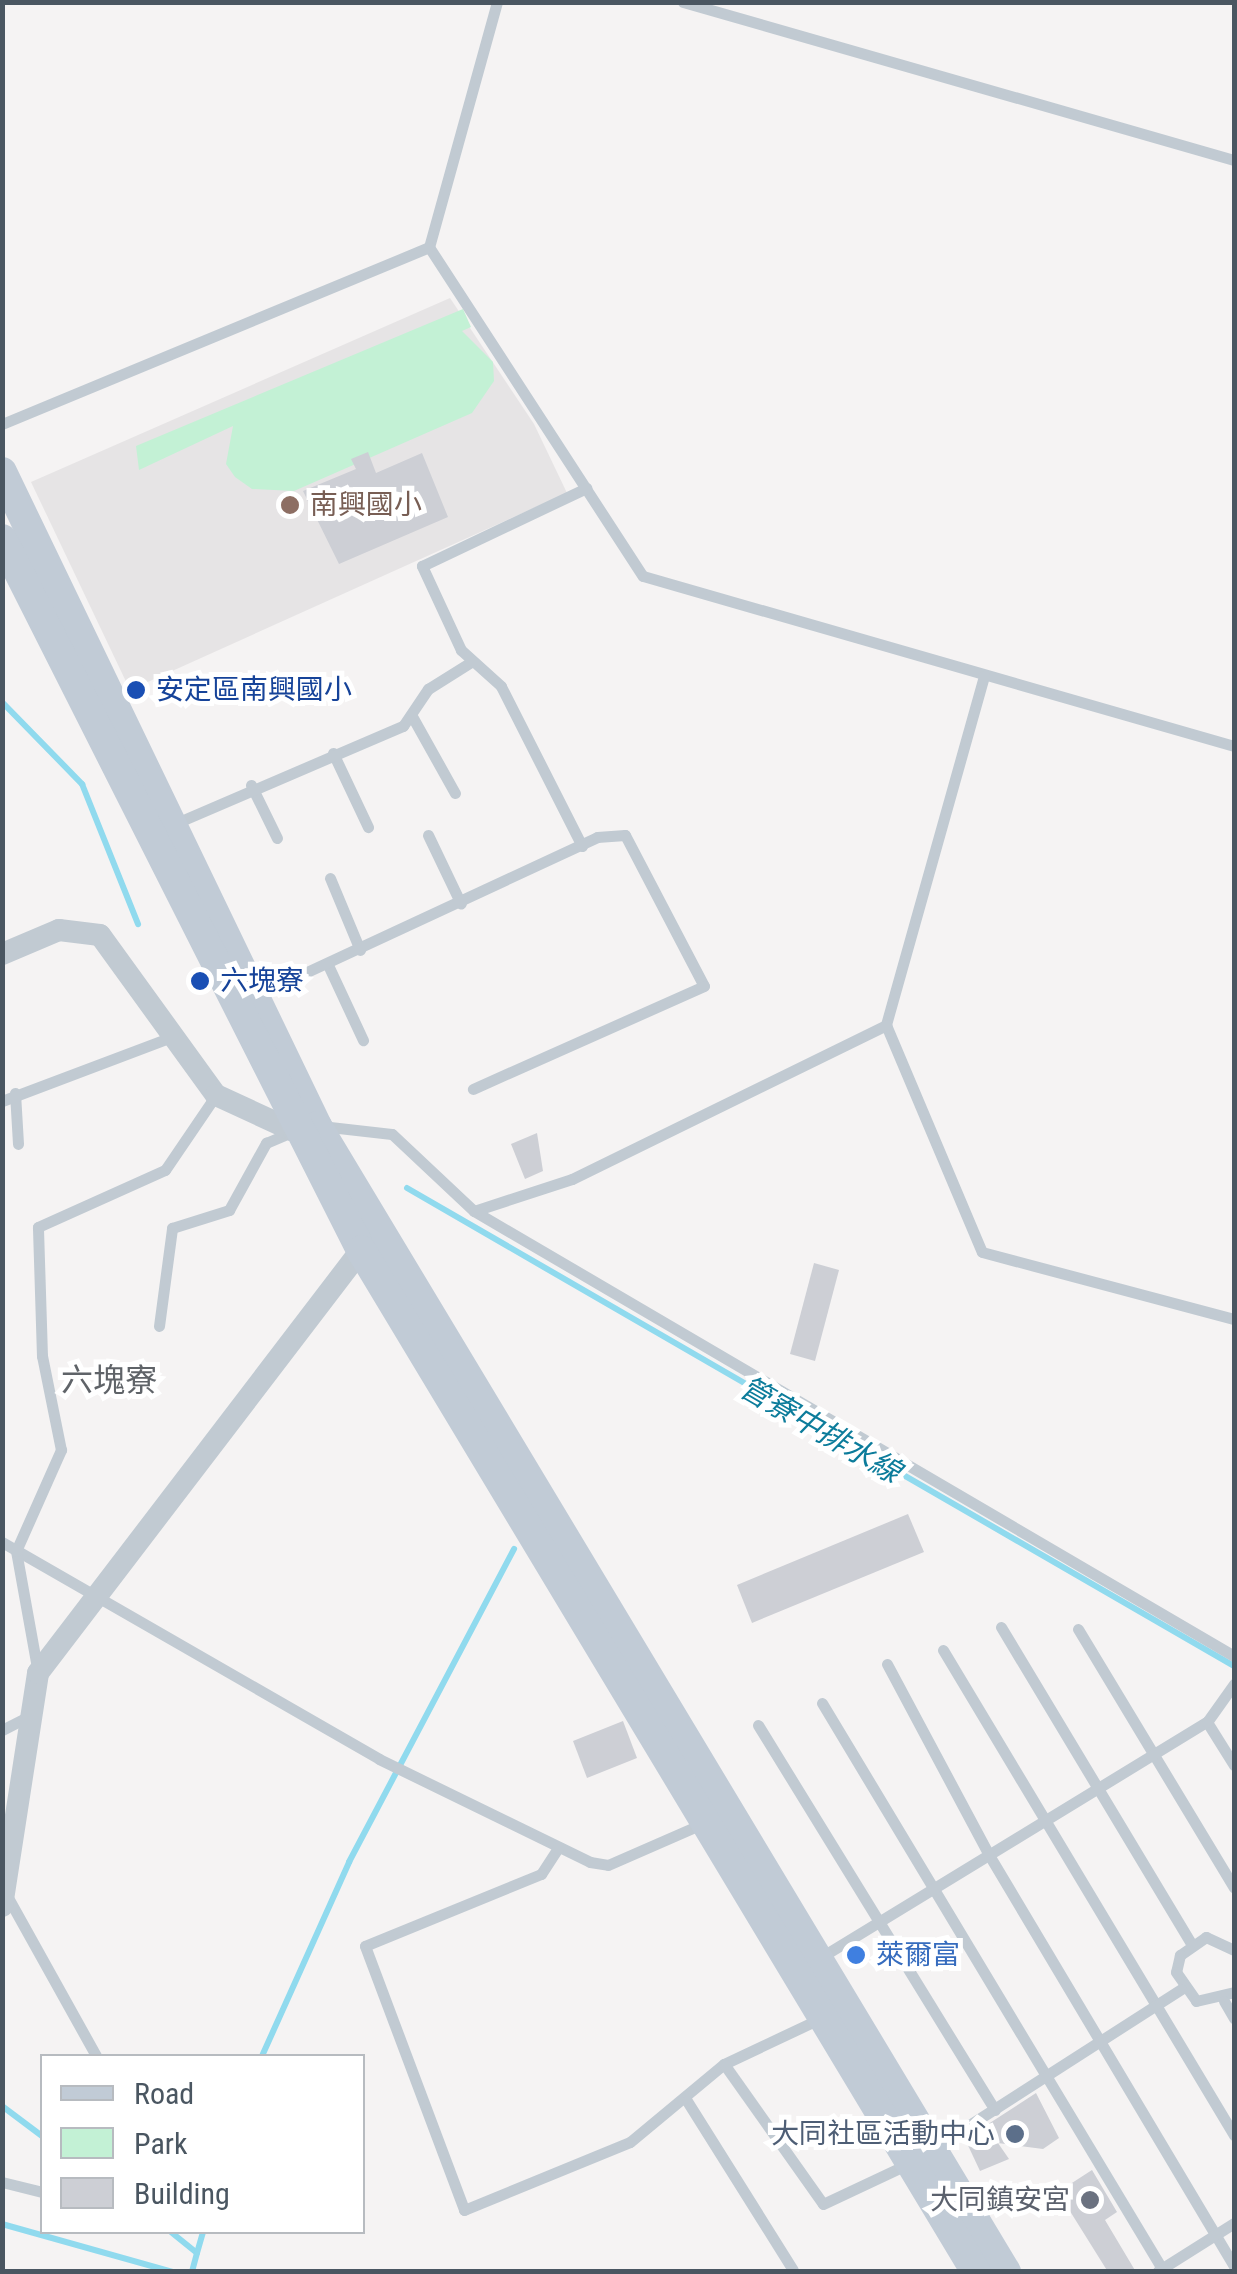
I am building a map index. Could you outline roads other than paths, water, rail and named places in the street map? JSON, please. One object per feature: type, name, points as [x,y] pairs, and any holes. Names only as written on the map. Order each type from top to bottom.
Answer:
[{"type":"main road","points":[[2,472],[254,996],[306,1128],[361,1250],[718,1814]]},
{"type":"main road","points":[[2,539],[306,1128],[922,2156],[1006,2272]]},
{"type":"main road","points":[[922,2156],[976,2272]]},
{"type":"street","points":[[2,954],[59,930],[100,935],[169,1038],[216,1095],[306,1128]]},
{"type":"street","points":[[4,1897],[38,1673],[92,1597],[361,1250]]},
{"type":"lane","points":[[497,2],[429,247],[643,576],[1234,746]]},
{"type":"lane","points":[[683,2],[1234,160]]},
{"type":"lane","points":[[2,424],[429,247]]},
{"type":"lane","points":[[582,846],[501,686],[471,662],[422,560],[586,488]]},
{"type":"lane","points":[[171,825],[251,785],[413,718],[428,689],[471,662]]},
{"type":"lane","points":[[984,676],[886,1025],[982,1252],[1234,1319]]},
{"type":"lane","points":[[413,718],[454,793]]},
{"type":"lane","points":[[333,753],[368,827]]},
{"type":"lane","points":[[251,785],[277,838]]},
{"type":"lane","points":[[254,996],[614,833],[635,844],[704,986],[473,1089]]},
{"type":"lane","points":[[428,835],[461,904]]},
{"type":"lane","points":[[330,878],[360,950]]},
{"type":"lane","points":[[328,964],[363,1040]]},
{"type":"lane","points":[[474,1211],[572,1179],[886,1025]]},
{"type":"lane","points":[[2,1101],[169,1038]]},
{"type":"lane","points":[[15,1093],[18,1144]]},
{"type":"lane","points":[[38,1673],[16,1551],[61,1450],[42,1356],[38,1227],[166,1170],[216,1095]]},
{"type":"lane","points":[[159,1326],[172,1228],[229,1210],[266,1143],[306,1128],[392,1134],[474,1211],[1234,1656]]},
{"type":"lane","points":[[2,1542],[92,1597],[408,1774],[558,1848],[608,1866],[718,1814]]},
{"type":"lane","points":[[1001,1626],[1191,1943]]},
{"type":"lane","points":[[1078,1629],[1234,1888]]},
{"type":"lane","points":[[942,1650],[1234,2136]]},
{"type":"lane","points":[[887,1664],[989,1855],[1234,2266]]},
{"type":"lane","points":[[808,1966],[1208,1722],[1229,1706],[1234,1684]]},
{"type":"lane","points":[[822,1703],[1161,2270],[1234,2223]]},
{"type":"lane","points":[[2,1730],[34,1714]]},
{"type":"lane","points":[[1208,1722],[1234,1765]]},
{"type":"lane","points":[[758,1725],[995,2110]]},
{"type":"lane","points":[[558,1848],[540,1874],[365,1946],[464,2210],[630,2142],[687,2101],[724,2064],[834,2010]]},
{"type":"lane","points":[[4,1897],[95,2054]]},
{"type":"lane","points":[[1191,1943],[1220,1939],[1234,1950]]},
{"type":"lane","points":[[1191,1943],[1176,1972],[1181,1989],[1196,2001],[1224,2001],[1234,1992]]},
{"type":"lane","points":[[724,2064],[823,2204],[922,2156],[1181,1989]]},
{"type":"lane","points":[[1224,2001],[1234,2018]]},
{"type":"lane","points":[[687,2101],[794,2270]]},
{"type":"lane","points":[[2,2182],[40,2192]]},
{"type":"waterway","points":[[2,702],[82,784],[138,924]]},
{"type":"waterway","name":"管寮中排水線","points":[[407,1188],[1234,1666]]},
{"type":"waterway","points":[[263,2054],[349,1862],[514,1549]]},
{"type":"waterway","points":[[2,2106],[40,2134]]},
{"type":"waterway","points":[[2,2224],[173,2272]]},
{"type":"waterway","points":[[173,2234],[197,2253],[192,2272]]},
{"type":"waterway","points":[[197,2253],[202,2234]]},
{"type":"place","name":"南興國小","points":[[290,505]]},
{"type":"place","name":"安定區南興國小","points":[[136,690]]},
{"type":"place","name":"六塊寮","points":[[200,981]]},
{"type":"place","name":"萊爾富","points":[[856,1955]]},
{"type":"place","name":"大同社區活動中心","points":[[1015,2134]]},
{"type":"place","name":"大同鎮安宮","points":[[1090,2200]]},
{"type":"district","name":"六塊寮","points":[[109,1380]]}]
